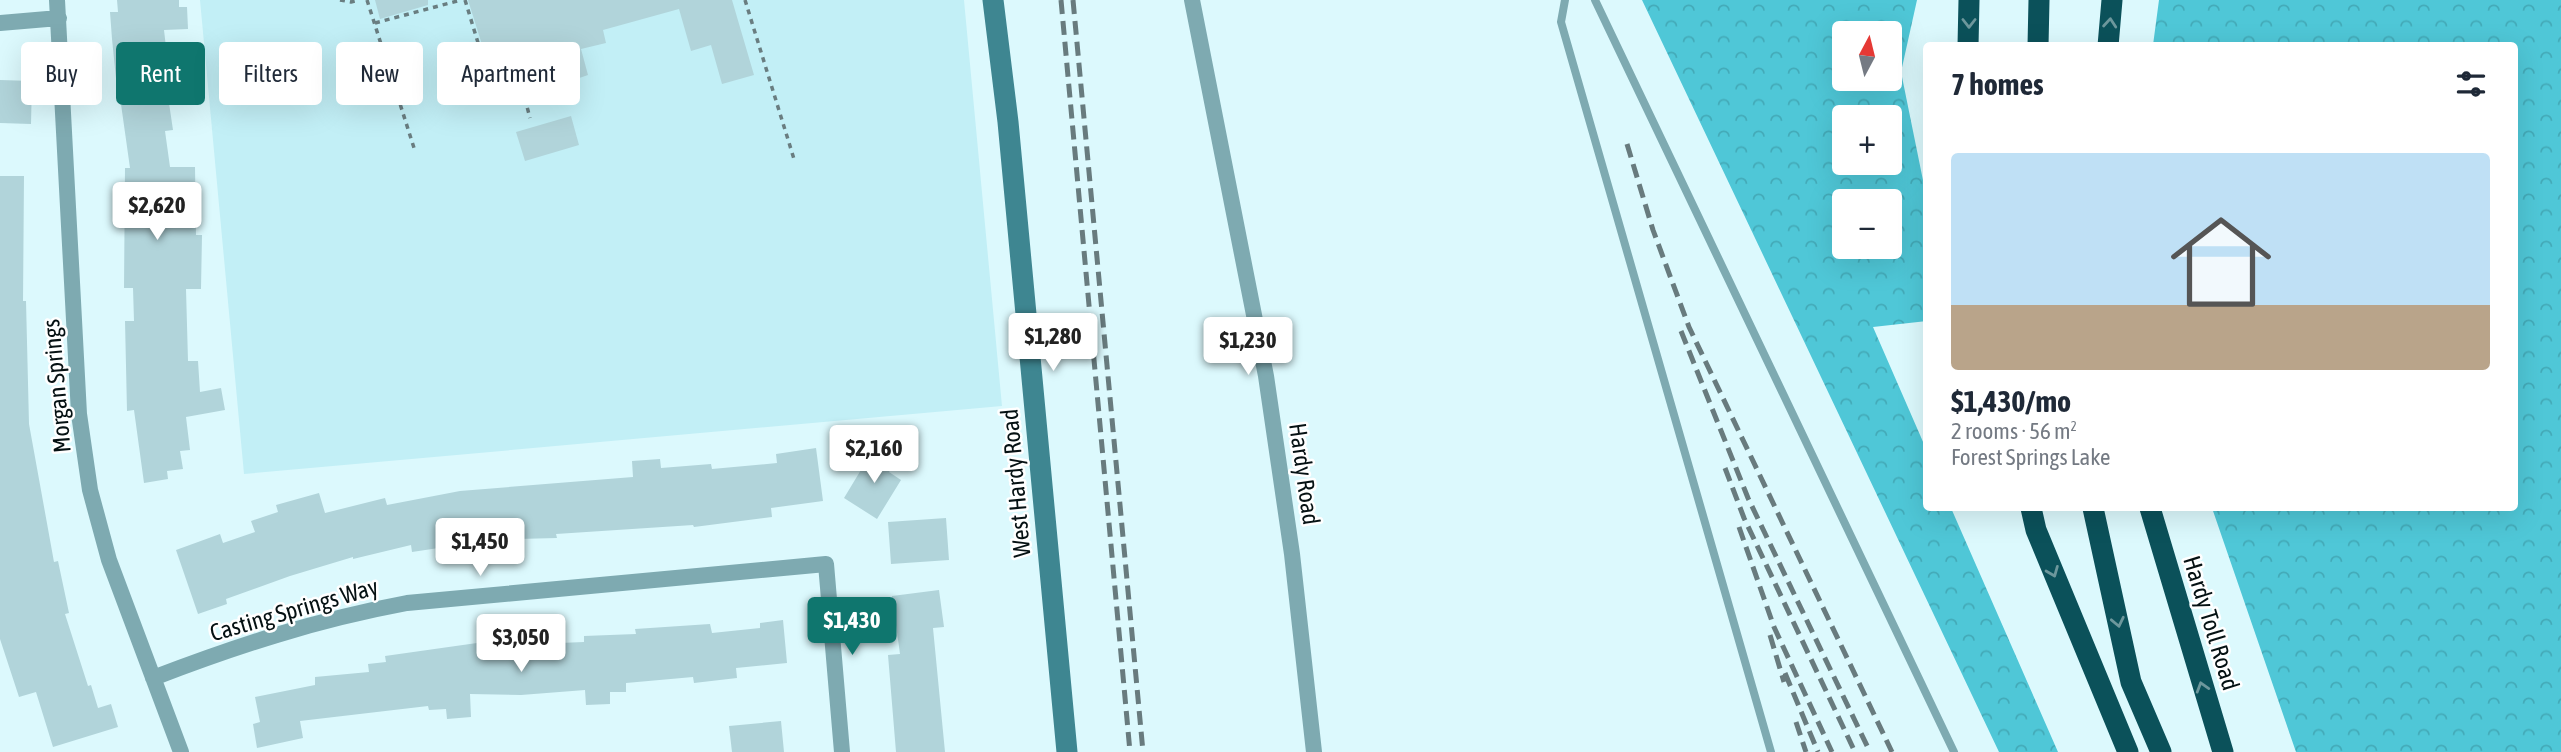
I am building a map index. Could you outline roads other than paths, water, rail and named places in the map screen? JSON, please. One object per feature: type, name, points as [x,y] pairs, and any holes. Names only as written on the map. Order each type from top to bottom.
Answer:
[{"type":"highway","points":[[1968,42],[1969,0]]},
{"type":"highway","points":[[2038,42],[2039,0]]},
{"type":"highway","points":[[2108,42],[2112,0]]},
{"type":"highway","points":[[2032,511],[2036,530],[2128,752]]},
{"type":"highway","points":[[2094,511],[2131,682],[2161,752]]},
{"type":"highway","name":"Hardy Toll Road","points":[[2151,511],[2223,752]]},
{"type":"main road","name":"West Hardy Road","points":[[993,0],[1008,122],[1068,752]]},
{"type":"street","name":"Morgan Springs","points":[[57,0],[79,414],[90,490],[109,560],[181,752]]},
{"type":"street","name":"Hardy Road","points":[[1192,0],[1266,376],[1292,554],[1314,752]]},
{"type":"street","points":[[0,23],[59,18]]},
{"type":"street","name":"Casting Springs Way","points":[[153,678],[284,631],[407,603],[826,564],[842,752]]},
{"type":"lane","points":[[1565,0],[1561,22],[1771,752]]},
{"type":"lane","points":[[1595,0],[1954,752]]},
{"type":"railway","points":[[1061,0],[1130,752]]},
{"type":"railway","points":[[1073,0],[1143,752]]},
{"type":"railway","points":[[1627,144],[1653,230],[1689,327],[1892,752]]},
{"type":"railway","points":[[1681,331],[1748,498],[1870,752]]},
{"type":"railway","points":[[1725,468],[1744,518],[1855,752]]},
{"type":"railway","points":[[1739,527],[1774,627],[1832,752]]},
{"type":"railway","points":[[1770,635],[1784,682]]},
{"type":"railway","points":[[1785,673],[1818,752]]},
{"type":"railway","points":[[1796,722],[1806,752]]}]
